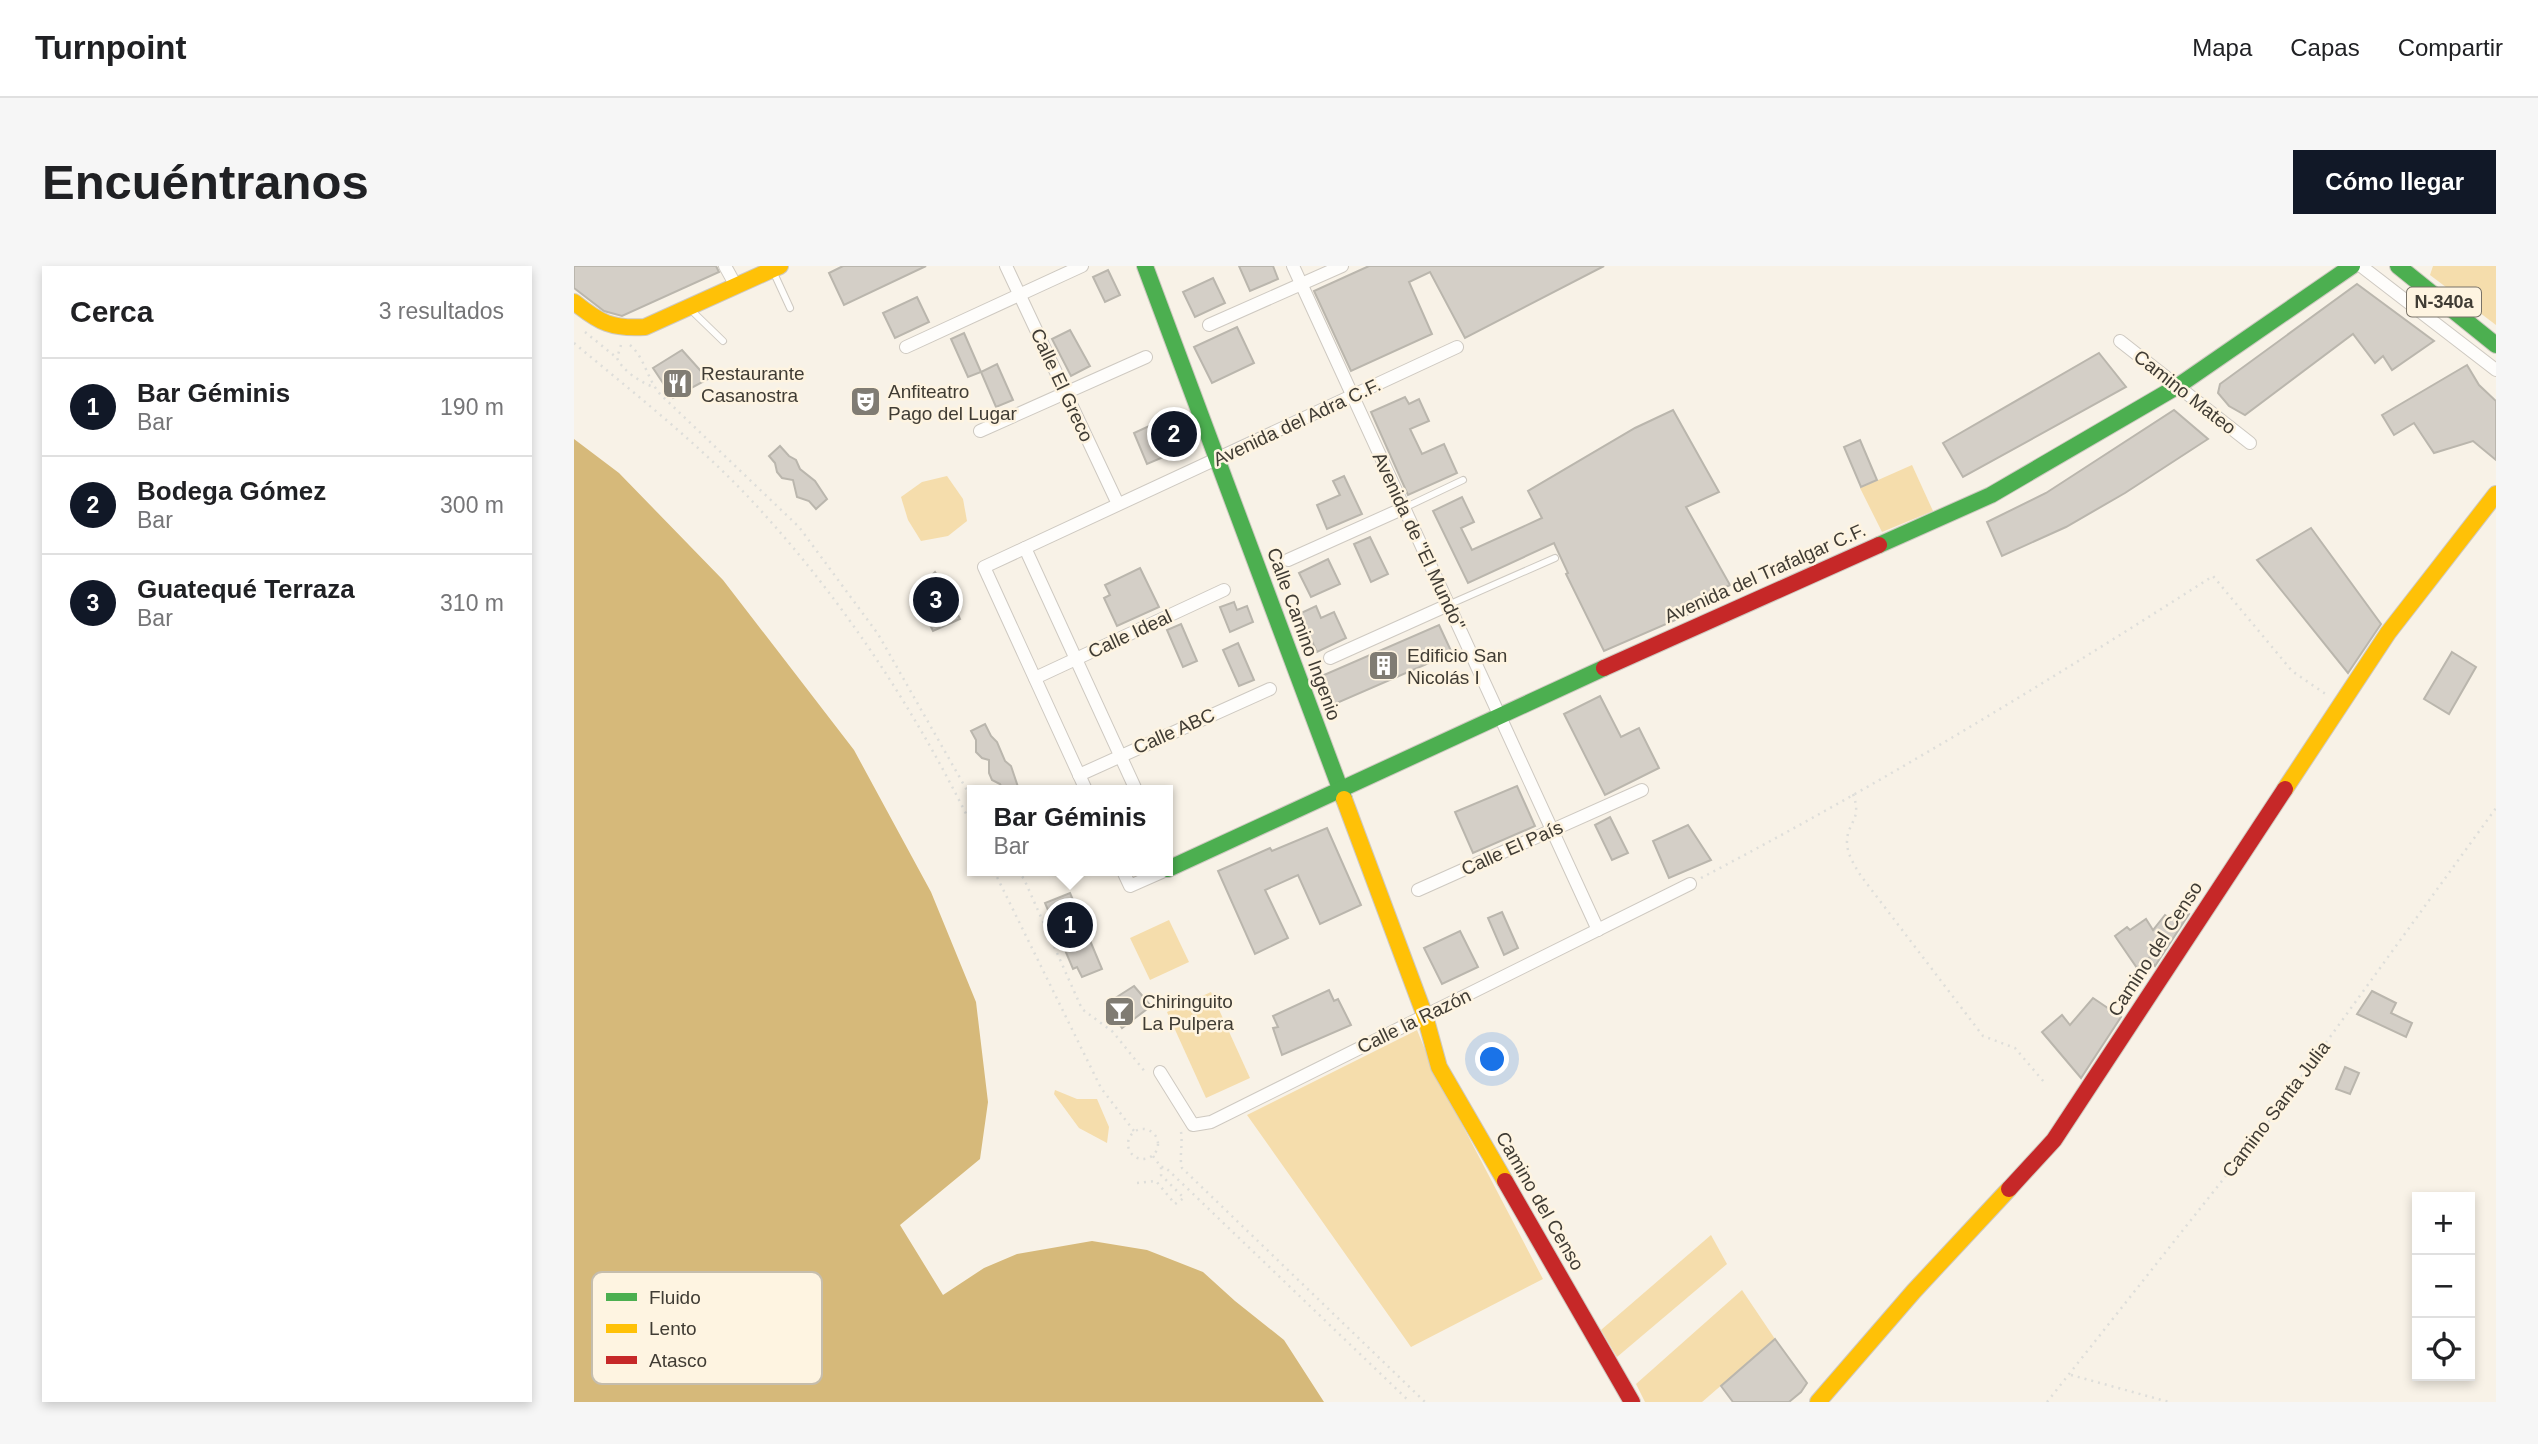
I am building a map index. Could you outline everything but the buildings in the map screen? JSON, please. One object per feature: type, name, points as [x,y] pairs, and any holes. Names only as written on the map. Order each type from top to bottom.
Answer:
[{"type":"main road","name":"Calle Camino Ingenio","points":[[1145,266],[1425,1016]]},
{"type":"main road","name":"Avenida del Trafalgar C.F.","points":[[1173,865],[1990,495],[2178,386],[2351,266]]},
{"type":"main road","points":[[574,302],[603,324],[622,329],[645,327],[776,268]]},
{"type":"main road","name":"N-340a","points":[[2407,268],[2494,342]]},
{"type":"main road","name":"Camino del Censo","points":[[1818,1402],[1914,1291],[2054,1140],[2388,633],[2496,494]]},
{"type":"main road","name":"Camino del Censo","points":[[1425,1016],[1439,1067],[1632,1402]]},
{"type":"street","points":[[724,266],[736,286]]},
{"type":"street","name":"Calle El Greco","points":[[1006,266],[1118,504]]},
{"type":"street","points":[[906,347],[1082,266]]},
{"type":"street","name":"Avenida de \"El Mundo\"","points":[[1293,266],[1598,930]]},
{"type":"street","points":[[1209,325],[1342,266]]},
{"type":"street","points":[[2361,266],[2496,370]]},
{"type":"street","name":"Camino Mateo","points":[[2120,341],[2250,443]]},
{"type":"street","name":"Avenida del Adra C.F.","points":[[1035,678],[984,567],[1457,347]]},
{"type":"street","points":[[980,430],[1146,356]]},
{"type":"street","points":[[1289,560],[1404,508]]},
{"type":"street","points":[[1025,548],[1134,785]]},
{"type":"street","name":"Calle Ideal","points":[[1035,678],[1224,590]]},
{"type":"street","points":[[1330,658],[1448,604]]},
{"type":"street","points":[[1035,678],[1084,785]]},
{"type":"street","name":"Calle ABC","points":[[1079,775],[1270,689]]},
{"type":"street","name":"Calle El País","points":[[1418,890],[1642,790]]},
{"type":"street","name":"Avenida del Trafalgar C.F.","points":[[1125,876],[1130,886],[1150,876]]},
{"type":"street","name":"Calle la Razón","points":[[1154,1074],[1193,1125],[1211,1122],[1690,884]]},
{"type":"lane","points":[[776,268],[790,308]]},
{"type":"lane","points":[[688,307],[723,341]]},
{"type":"lane","points":[[1404,508],[1463,480]]},
{"type":"lane","points":[[1448,604],[1555,558]]},
{"type":"path","points":[[654,387],[646,385],[620,364],[617,358],[620,345],[628,342],[638,351],[654,387],[799,527],[878,634],[967,790]]},
{"type":"path","points":[[574,343],[721,470],[785,537],[834,598],[909,709],[967,817]]},
{"type":"path","points":[[1690,884],[1783,835],[2078,662],[2213,576],[2292,671],[2342,704]]},
{"type":"path","points":[[1853,794],[1858,809],[1847,842],[1850,857],[1861,876],[1983,1036],[2015,1048],[2044,1082]]},
{"type":"path","name":"Camino Santa Julia","points":[[2048,1402],[2267,1124],[2496,808]]},
{"type":"path","points":[[996,876],[1101,1088],[1134,1131]]},
{"type":"path","points":[[1022,876],[1082,1009],[1114,1032],[1142,1070],[1154,1074]]},
{"type":"path","points":[[1180,1125],[1182,1168],[1426,1402]]},
{"type":"path","points":[[1149,1129],[1157,1136],[1158,1147],[1153,1156],[1139,1158],[1131,1153],[1128,1144],[1134,1131],[1149,1129]]},
{"type":"path","points":[[1137,1183],[1156,1181],[1175,1204],[1184,1198],[1161,1175],[1161,1167],[1153,1156]]},
{"type":"path","points":[[1161,1167],[1165,1167],[1410,1402]]},
{"type":"path","points":[[2069,1374],[2169,1402]]},
{"type":"shaded area","points":[[2433,266],[2496,266],[2496,325],[2430,275]]},
{"type":"shaded area","points":[[574,439],[619,473],[723,580],[854,750],[931,892],[976,1002],[988,1102],[980,1159],[900,1225],[943,1295],[984,1268],[1017,1254],[1092,1241],[1147,1250],[1203,1272],[1284,1340],[1324,1402],[574,1402]]},
{"type":"shaded area","points":[[1912,465],[1933,511],[1882,532],[1860,488]]},
{"type":"shaded area","points":[[947,476],[963,499],[967,521],[948,536],[921,541],[908,520],[901,497],[922,482]]},
{"type":"shaded area","points":[[1169,920],[1189,962],[1150,980],[1130,938]]},
{"type":"shaded area","points":[[1211,992],[1250,1078],[1206,1098],[1167,1012]]},
{"type":"shaded area","points":[[1417,1030],[1433,1069],[1543,1279],[1411,1347],[1247,1115]]},
{"type":"shaded area","points":[[1055,1090],[1077,1099],[1097,1099],[1109,1127],[1107,1143],[1079,1128],[1054,1094]]},
{"type":"shaded area","points":[[1711,1235],[1727,1264],[1617,1357],[1601,1330]]},
{"type":"shaded area","points":[[1742,1290],[1775,1339],[1702,1402],[1645,1402],[1636,1384]]},
{"type":"traffic: fast","points":[[1145,266],[1344,799]]},
{"type":"traffic: fast","points":[[1879,545],[1991,495],[2178,386],[2352,266]]},
{"type":"traffic: fast","points":[[2398,266],[2496,345]]},
{"type":"traffic: fast","points":[[1173,867],[1604,668]]},
{"type":"traffic: slow","points":[[574,302],[591,315],[615,326],[645,327],[780,266]]},
{"type":"traffic: slow","points":[[2285,789],[2388,633],[2496,494]]},
{"type":"traffic: slow","points":[[1344,799],[1425,1016],[1439,1067],[1505,1181]]},
{"type":"traffic: slow","points":[[1818,1402],[1914,1291],[2009,1189]]},
{"type":"traffic: jam","points":[[1604,668],[1879,545]]},
{"type":"traffic: jam","points":[[2009,1189],[2054,1140],[2285,789]]},
{"type":"traffic: jam","points":[[1505,1181],[1632,1402]]},
{"type":"place","name":"Restaurante Casanostra","points":[[678,384]]},
{"type":"place","name":"Anfiteatro Pago del Lugar","points":[[865,402]]},
{"type":"place","name":"Bodega Gómez","points":[[1174,434]]},
{"type":"place","name":"Guatequé Terraza","points":[[936,600]]},
{"type":"place","name":"Edificio San Nicolás I","points":[[1384,666]]},
{"type":"place","name":"Bar Géminis","points":[[1070,925]]},
{"type":"place","name":"Chiringuito La Pulpera","points":[[1119,1012]]}]
